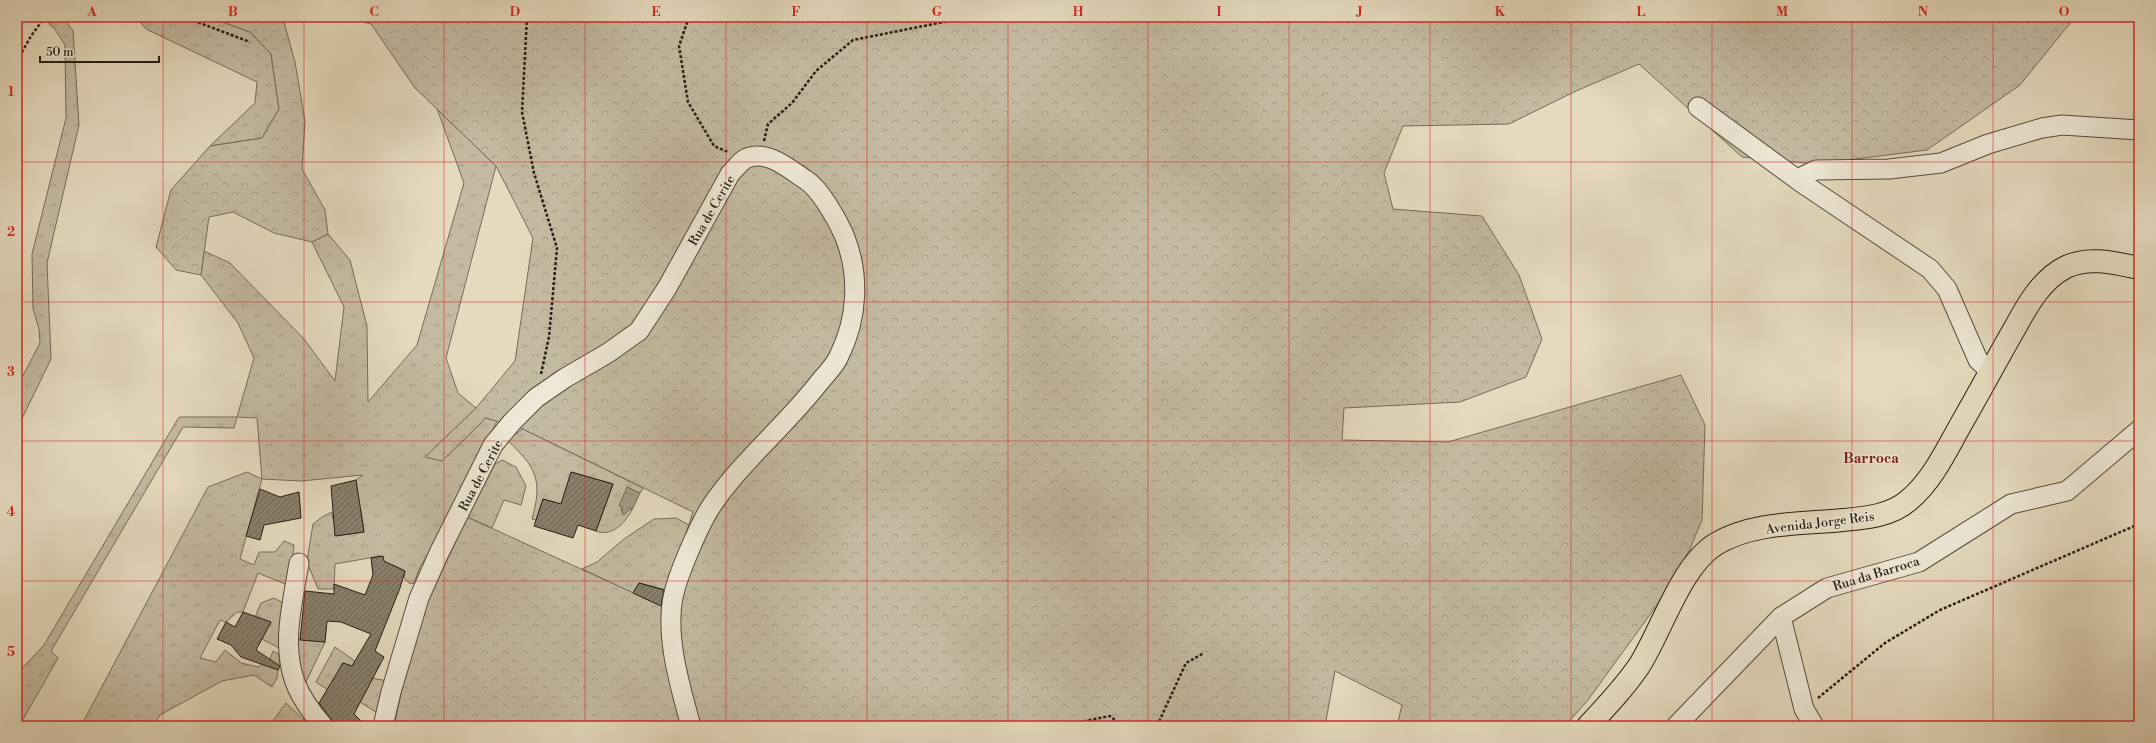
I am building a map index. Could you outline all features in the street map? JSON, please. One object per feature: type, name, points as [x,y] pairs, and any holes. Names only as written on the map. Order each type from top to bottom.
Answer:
[{"type":"main road","name":"Avenida Jorge Reis","points":[[1588,726],[1626,683],[1640,664],[1685,580],[1706,551],[1722,541],[1750,531],[1859,519],[1880,514],[1902,506],[1917,493],[1937,464],[2033,298],[2057,272],[2067,266],[2091,261],[2139,268]]},
{"type":"street","points":[[1698,107],[1796,179],[1930,269],[1947,289],[1978,360],[1990,371]]},
{"type":"street","points":[[1796,179],[1816,170],[1889,169],[1941,163],[1988,144],[2042,128],[2062,125],[2139,130]]},
{"type":"street","name":"Rua de Cerite","points":[[384,726],[391,692],[420,598],[439,553],[493,445],[512,422],[536,398],[565,378],[608,353],[639,331],[667,288],[730,174],[752,157]]},
{"type":"street","points":[[691,726],[683,696],[672,638],[670,613],[674,591],[711,505],[747,462],[804,402],[839,357],[851,322],[856,289],[851,251],[838,222],[810,183],[780,162],[752,157]]},
{"type":"street","name":"Rua da Barroca","points":[[1676,726],[1781,617],[1827,588],[1919,562],[2011,504],[2067,491],[2139,430]]},
{"type":"street","points":[[299,563],[289,628],[289,660],[295,682],[309,708],[323,726]]},
{"type":"street","points":[[1781,617],[1804,709],[1814,726]]},
{"type":"path","points":[[17,61],[31,36],[45,17]]},
{"type":"path","points":[[184,17],[250,42]]},
{"type":"path","points":[[527,17],[522,112],[534,173],[557,248],[548,337],[536,398]]},
{"type":"path","points":[[689,17],[679,46],[688,102],[714,146],[752,157],[768,124],[792,103],[816,71],[853,40],[969,17]]},
{"type":"path","points":[[1789,726],[1804,709],[1885,644],[1940,610],[2139,524]]},
{"type":"path","points":[[1157,726],[1186,663],[1204,653]]},
{"type":"path","points":[[1081,726],[1085,720],[1110,716],[1123,726]]},
{"type":"green space","points":[[41,17],[63,17],[73,31],[79,125],[47,263],[51,359],[17,429],[17,387],[40,343],[39,329],[33,309],[32,254],[66,118],[65,45],[54,28]]},
{"type":"green space","points":[[136,17],[209,17],[250,32],[271,54],[279,109],[262,138],[210,146],[255,103],[257,82],[146,29]]},
{"type":"green space","points":[[209,17],[288,17],[284,22],[295,62],[305,121],[302,169],[325,210],[328,234],[312,242],[274,233],[233,212],[209,217],[201,275],[176,270],[156,247],[171,190],[210,146],[262,138],[279,109],[271,54],[250,32]]},
{"type":"green space","points":[[343,17],[2075,17],[2020,85],[1927,150],[1816,164],[1742,157],[1639,64],[1576,91],[1509,124],[1403,126],[1384,173],[1393,209],[1482,216],[1519,275],[1542,339],[1526,377],[1460,402],[1344,408],[1342,440],[1448,442],[1681,375],[1705,425],[1702,520],[1689,551],[1657,605],[1588,700],[1565,726],[1397,726],[1402,705],[1335,671],[1325,726],[394,726],[405,675],[428,601],[467,517],[662,606],[693,512],[523,429],[486,418],[442,461],[425,457],[476,408],[515,361],[533,238],[496,166],[415,88],[371,24]]},
{"type":"green space","points":[[437,109],[496,166],[446,358],[458,393],[476,408],[426,457],[442,461],[486,418],[497,421],[440,535],[420,567],[414,583],[410,584],[404,578],[405,571],[393,565],[377,576],[383,558],[380,556],[335,564],[334,589],[318,589],[309,567],[306,567],[313,524],[332,512],[336,536],[364,532],[361,510],[351,510],[358,494],[356,480],[363,475],[301,481],[262,479],[257,418],[237,417],[254,358],[238,323],[201,275],[204,251],[230,263],[304,339],[335,381],[344,307],[312,242],[328,234],[350,260],[367,326],[368,402],[417,345],[464,183]]},
{"type":"green space","points":[[179,417],[237,417],[234,428],[183,427],[51,651],[58,658],[21,723],[17,726],[17,674],[44,645]]},
{"type":"green space","points":[[523,429],[643,488],[640,493],[627,487],[621,510],[624,515],[630,509],[632,510],[625,520],[612,531],[596,531],[613,484],[572,472],[561,504],[543,499],[536,520],[532,519],[537,494],[537,484],[531,467],[525,458],[507,440]]},
{"type":"green space","points":[[502,460],[516,467],[526,486],[521,505],[504,500],[492,528],[467,517],[495,464]]},
{"type":"green space","points":[[247,472],[262,479],[240,559],[254,565],[259,552],[275,552],[284,541],[294,545],[290,586],[258,573],[243,612],[237,612],[226,622],[220,620],[200,658],[216,662],[225,650],[241,663],[258,667],[270,659],[273,651],[280,655],[277,678],[272,687],[254,675],[222,681],[160,715],[153,726],[81,726],[208,487]]},
{"type":"green space","points":[[676,518],[689,525],[667,590],[639,583],[633,593],[582,569],[597,562],[624,539],[654,519]]},
{"type":"green space","points":[[274,598],[287,605],[281,649],[262,639],[271,622],[255,617],[261,603]]},
{"type":"green space","points":[[296,639],[325,642],[305,684],[293,649]]},
{"type":"green space","points":[[335,647],[355,661],[352,666],[343,663],[328,690],[316,682]]},
{"type":"green space","points":[[372,678],[387,681],[379,714],[360,702]]},
{"type":"green space","points":[[286,703],[310,726],[269,726]]},
{"type":"water","points":[[627,487],[640,493],[632,510],[630,509],[624,515],[622,514],[622,507],[619,506]]},
{"type":"building","points":[[571,472],[613,484],[596,531],[578,525],[573,538],[534,526],[543,499],[561,504]]},
{"type":"building","points":[[356,480],[364,532],[335,536],[331,486]]},
{"type":"building","points":[[260,489],[280,497],[299,492],[301,518],[264,525],[260,540],[246,536]]},
{"type":"building","points":[[383,556],[384,561],[405,571],[400,588],[375,651],[384,657],[354,714],[366,726],[334,726],[331,719],[319,703],[343,663],[352,666],[371,634],[341,622],[327,621],[325,642],[300,640],[305,591],[334,594],[334,584],[365,595],[373,575],[371,558]]},
{"type":"building","points":[[639,583],[664,590],[661,606],[633,593]]},
{"type":"building","points":[[243,612],[271,622],[256,650],[280,666],[278,670],[241,657],[231,645],[217,639],[226,622],[235,627]]},
{"type":"district","name":"Barroca","points":[[1871,458]]}]
